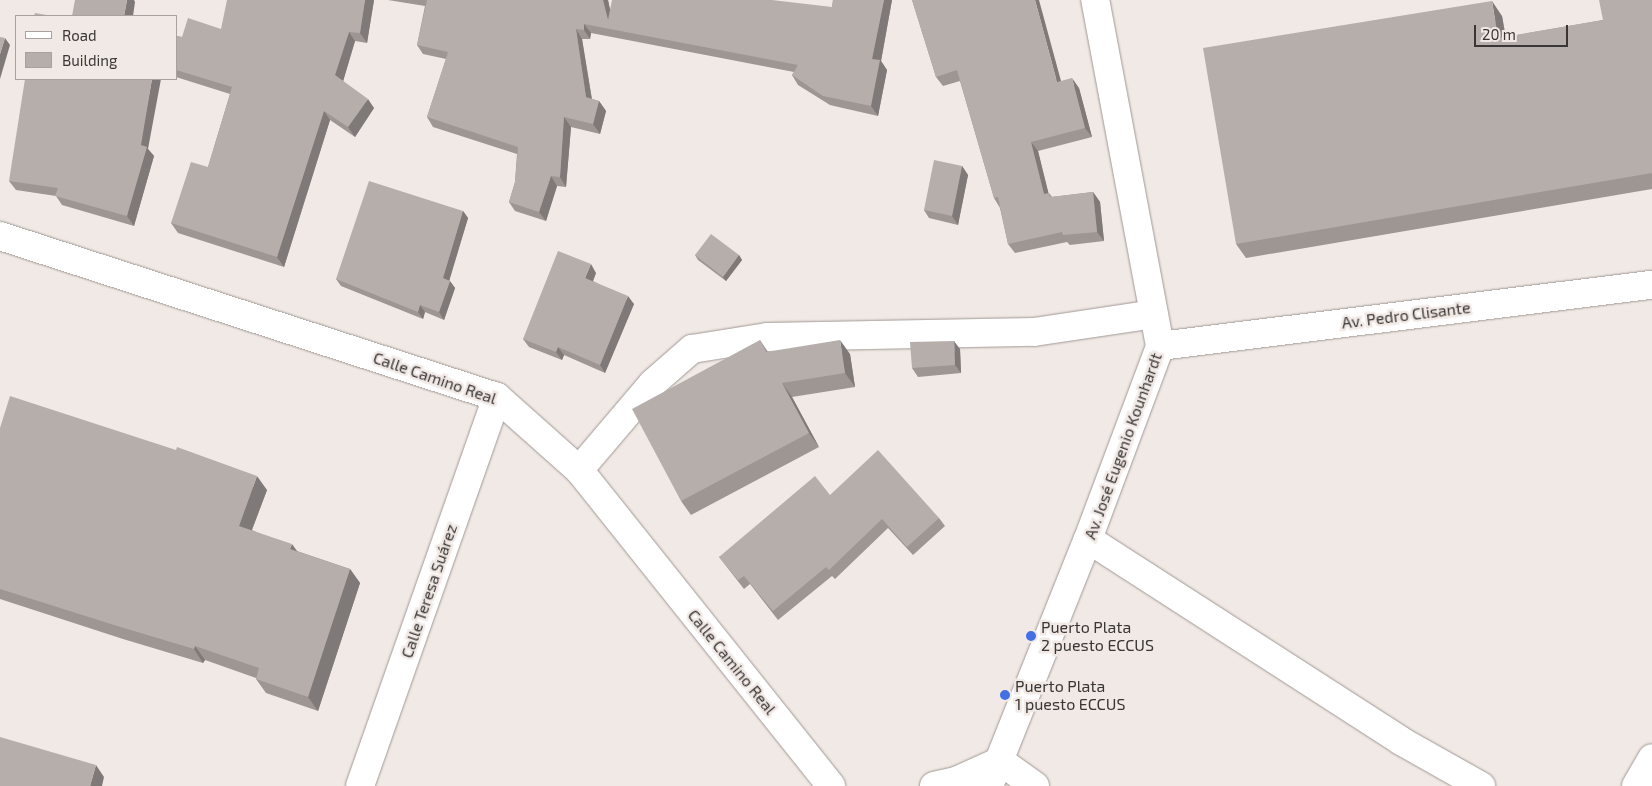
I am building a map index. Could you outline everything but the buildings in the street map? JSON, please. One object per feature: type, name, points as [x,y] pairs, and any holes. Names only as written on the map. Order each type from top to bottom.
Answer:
[{"type":"street","name":"Av. José Eugenio Kounhardt","points":[[989,786],[1088,539],[1160,346],[1095,0]]},
{"type":"street","name":"Calle Camino Real","points":[[0,236],[498,396],[579,470],[831,786]]},
{"type":"street","name":"Av. Pedro Clisante","points":[[1160,346],[1652,286]]},
{"type":"street","points":[[579,470],[653,383],[692,349],[767,337],[1034,332],[1154,314]]},
{"type":"street","name":"Calle Teresa Suárez","points":[[360,786],[498,396]]},
{"type":"street","points":[[1088,539],[1401,741],[1481,786]]},
{"type":"street","points":[[1636,786],[1652,758]]},
{"type":"street","points":[[934,786],[956,780],[1000,761],[1035,786]]},
{"type":"place","name":"Puerto Plata 2 puesto ECCUS","points":[[1031,636]]},
{"type":"place","name":"Puerto Plata 1 puesto ECCUS","points":[[1005,695]]}]
